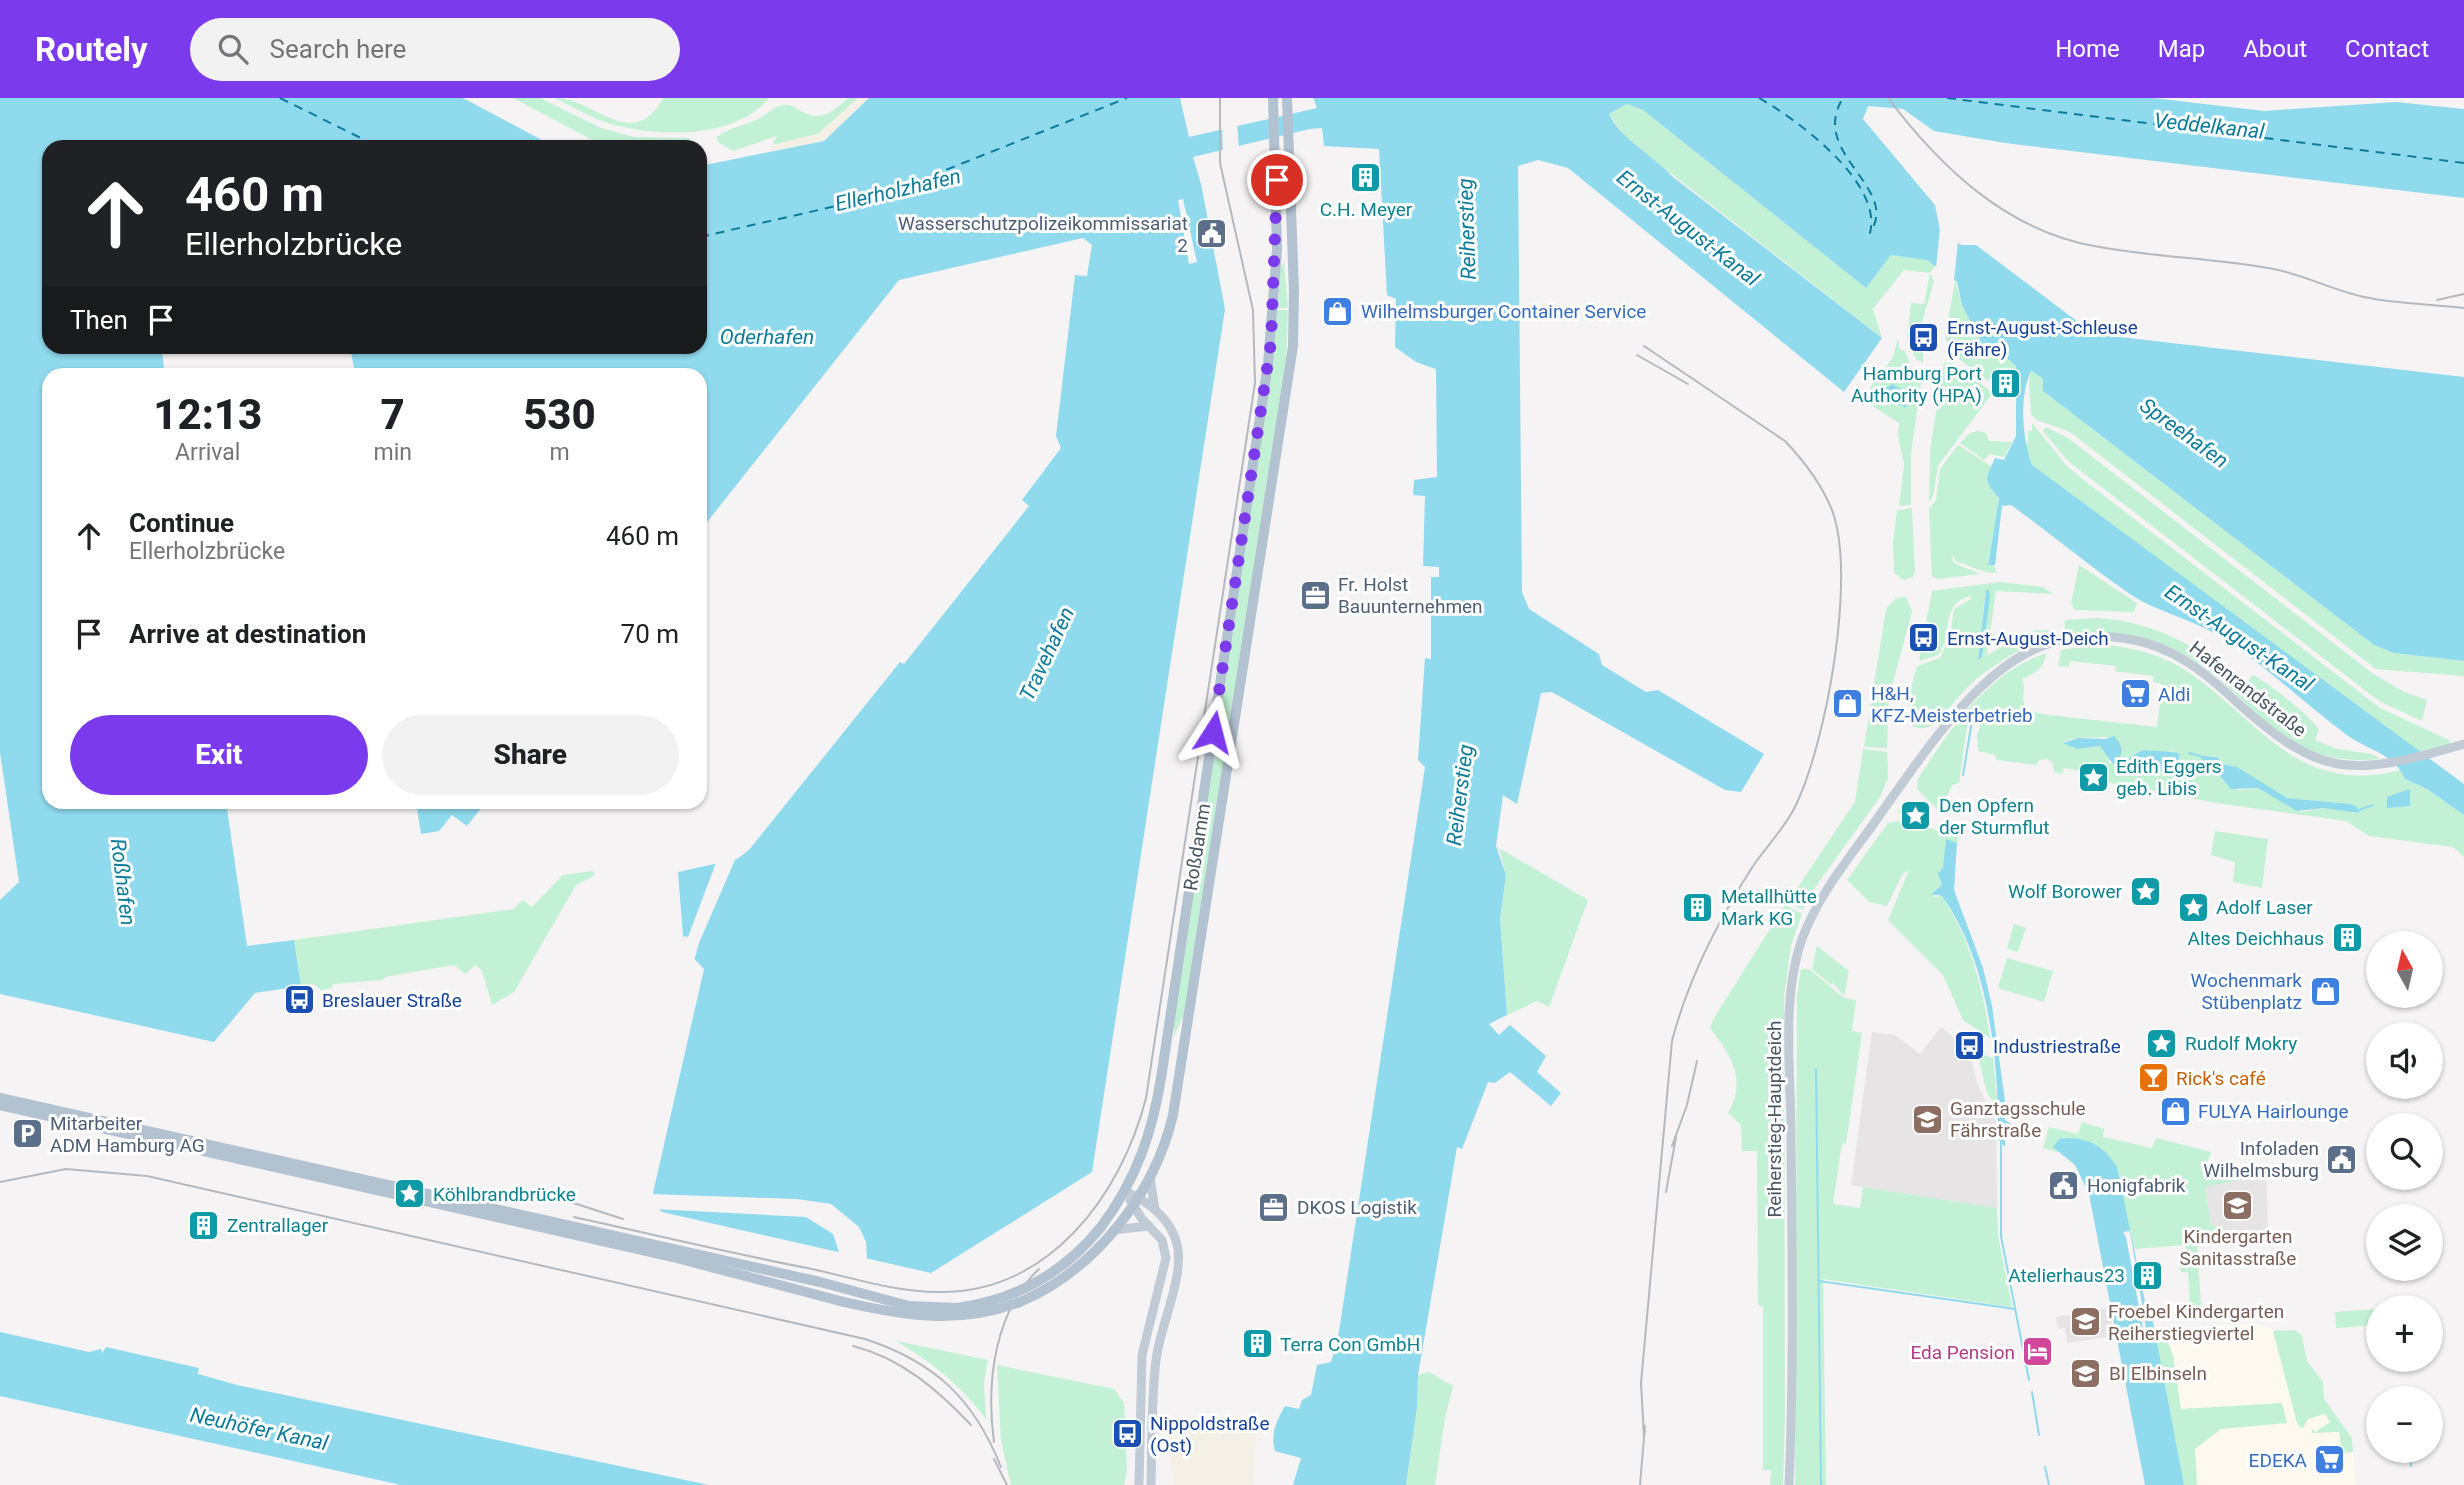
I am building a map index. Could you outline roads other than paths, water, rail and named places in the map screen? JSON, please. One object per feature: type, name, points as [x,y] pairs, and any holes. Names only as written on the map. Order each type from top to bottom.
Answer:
[{"type":"main road","name":"Roßdamm","points":[[1126,1192],[1147,1142],[1162,1072],[1258,439],[1273,321],[1277,250],[1273,98]]},
{"type":"main road","name":"Roßdamm","points":[[1150,1177],[1170,1128],[1180,1074],[1293,346],[1293,251],[1287,98]]},
{"type":"main road","name":"Hafenrandstraße","points":[[1902,785],[1982,683],[2009,662],[2042,646],[2068,639],[2118,637],[2162,649],[2199,669],[2291,747],[2335,764],[2387,765],[2464,744]]},
{"type":"main road","name":"Reiherstieg-Hauptdeich","points":[[1789,1485],[1793,1341],[1790,1011],[1794,975],[1802,940],[1818,903],[1902,785]]},
{"type":"main road","points":[[0,1097],[820,1282],[921,1308],[957,1308],[985,1303],[1037,1282],[1082,1248],[1126,1192],[1136,1201],[1155,1210]]},
{"type":"main road","points":[[0,1105],[660,1254],[915,1317],[961,1317],[1020,1303],[1072,1273],[1113,1230],[1136,1201],[1150,1177]]},
{"type":"main road","points":[[1150,1177],[1155,1210],[1176,1239],[1178,1267],[1156,1359],[1151,1485]]},
{"type":"main road","points":[[1136,1201],[1149,1226],[1162,1240],[1166,1252],[1142,1355],[1139,1485]]},
{"type":"main road","points":[[1113,1230],[1149,1226]]},
{"type":"water","name":"Roßhafen","points":[[0,98],[463,98],[542,140],[42,140],[42,354],[162,354],[164,368],[42,368],[42,809],[227,809],[247,946],[294,940],[301,986],[255,993],[214,1042],[0,994],[0,900],[19,882],[0,752]]},
{"type":"water","points":[[869,98],[1180,98],[1189,137],[1317,108],[1313,98],[2153,98],[2264,111],[2396,102],[2464,109],[2464,198],[2005,143],[1934,131],[1903,109],[1868,106],[1863,119],[1935,205],[1940,230],[1961,245],[1976,245],[2094,334],[2464,377],[2464,661],[2394,653],[2374,645],[2043,391],[2043,379],[2031,370],[2023,405],[2023,418],[2032,465],[2464,784],[2464,815],[2427,789],[2405,779],[2394,763],[2347,735],[2230,643],[2130,594],[2011,505],[2002,506],[1995,565],[1988,565],[1999,499],[1988,484],[1987,476],[1995,458],[2004,460],[2016,436],[2016,366],[2003,355],[1993,357],[1985,350],[1962,305],[1957,282],[1927,260],[1891,255],[1866,288],[1643,110],[1627,104],[1609,114],[1630,140],[1673,177],[1882,338],[1844,392],[1568,168],[1538,160],[1518,166],[1522,592],[1529,609],[1599,654],[1602,665],[1646,692],[1658,690],[1764,754],[1741,792],[1725,790],[1552,692],[1541,693],[1517,804],[1503,795],[1496,846],[1506,875],[1500,919],[1507,1015],[1489,1024],[1499,1035],[1510,1025],[1546,1056],[1537,1072],[1561,1093],[1551,1106],[1510,1072],[1495,1083],[1488,1082],[1462,1149],[1457,1147],[1418,1375],[1417,1408],[1406,1485],[1293,1485],[1301,1458],[1275,1451],[1274,1433],[1285,1406],[1299,1409],[1302,1400],[1311,1395],[1317,1365],[1331,1362],[1338,1338],[1425,767],[1418,760],[1425,658],[1431,659],[1431,577],[1439,577],[1439,567],[1423,566],[1425,496],[1413,495],[1414,480],[1437,477],[1436,369],[1416,362],[1395,347],[1396,299],[1387,295],[1379,149],[1324,146],[1322,128],[1193,157],[1201,184],[1225,309],[1092,1172],[931,1273],[662,1212],[655,1205],[653,1193],[704,969],[684,948],[678,872],[737,859],[749,850],[900,662],[904,664],[1029,506],[1022,500],[1061,448],[1056,436],[1075,275],[1087,276],[1092,245],[1083,238],[899,280],[707,522],[707,368],[354,368],[351,354],[707,354],[707,165],[824,141]]},
{"type":"water","points":[[1892,384],[1908,393],[1906,408],[1884,398],[1885,389]]},
{"type":"water","points":[[1986,590],[1989,590],[1990,596],[1982,657],[1978,660]]},
{"type":"water","points":[[2114,736],[2120,743],[2121,751],[2113,764],[2100,746],[2077,749],[2063,743],[2078,738],[2105,739]]},
{"type":"water","points":[[2143,750],[2180,754],[2175,769],[2149,774],[2123,769],[2127,759]]},
{"type":"water","points":[[2204,756],[2217,757],[2222,764],[2237,767],[2287,798],[2351,804],[2357,807],[2359,813],[2324,808],[2297,811],[2258,788],[2231,789],[2218,774],[2207,775],[2203,771],[2200,764]]},
{"type":"water","points":[[2410,789],[2410,806],[2387,808],[2387,797]]},
{"type":"water","points":[[417,809],[480,809],[467,826],[452,815],[439,831],[421,834]]},
{"type":"water","points":[[1946,839],[1957,843],[1954,890],[1983,968],[1992,1006],[2005,1101],[2005,1147],[1998,1139],[1993,1045],[1981,981],[1958,922],[1942,896],[1931,894],[1942,885],[1938,873],[1943,868]]},
{"type":"water","points":[[2067,1138],[2096,1145],[2117,1167],[2147,1311],[2151,1311],[2184,1485],[2145,1485],[2089,1194],[2075,1165],[2053,1147],[2059,1139]]},
{"type":"water","name":"Neuhöfer Kanal","points":[[0,1332],[89,1352],[101,1349],[102,1353],[106,1347],[199,1368],[198,1374],[237,1385],[709,1485],[401,1485],[0,1396]]},
{"type":"waterway","points":[[1963,775],[1972,721]]},
{"type":"waterway","points":[[2189,753],[2203,757]]},
{"type":"waterway","points":[[2359,810],[2373,805]]},
{"type":"waterway","points":[[1816,1069],[1821,1485]]},
{"type":"waterway","points":[[2005,1121],[2027,1136]]},
{"type":"waterway","points":[[2001,1142],[2001,1236],[2029,1380]]},
{"type":"waterway","points":[[1819,1281],[2015,1309]]},
{"type":"waterway","points":[[2032,1392],[2039,1435]]},
{"type":"waterway","points":[[2045,1467],[2049,1485]]},
{"type":"railway","points":[[574,1217],[888,1287],[938,1292],[977,1288],[1013,1276],[1046,1257],[1074,1232],[1098,1203],[1118,1170],[1134,1135],[1146,1098],[1255,383],[1253,310],[1220,163],[1220,98]]},
{"type":"railway","points":[[1888,98],[1930,148],[1978,192],[2032,226],[2062,238],[2115,250],[2268,268],[2376,299],[2464,308]]},
{"type":"railway","points":[[2437,300],[2464,294]]},
{"type":"railway","points":[[1644,346],[1785,441],[1799,457],[1818,482],[1832,510],[1839,539],[1841,575],[1839,616],[1827,703],[1807,779],[1791,814],[1755,863],[1718,927],[1696,972],[1672,1041],[1641,1383],[1644,1436]]},
{"type":"railway","points":[[1637,355],[1688,384]]},
{"type":"railway","points":[[1672,1146],[1687,1105],[1697,1061]]},
{"type":"railway","points":[[1666,1192],[1676,1137]]},
{"type":"railway","points":[[0,1182],[66,1169],[147,1176],[865,1339],[912,1359],[949,1386],[978,1422],[1001,1467]]},
{"type":"railway","points":[[558,1198],[623,1219]]},
{"type":"railway","points":[[994,1442],[991,1396],[997,1350],[1012,1306],[1039,1269]]},
{"type":"railway","points":[[853,1346],[887,1358],[918,1377],[971,1425]]},
{"type":"railway","points":[[1640,1485],[1645,1426]]},
{"type":"railway","points":[[994,1459],[1007,1485]]},
{"type":"place","name":"C.H. Meyer","points":[[1366,178]]},
{"type":"place","name":"Wasserschutzpolizeikommissariat 2","points":[[1211,234]]},
{"type":"place","name":"Wilhelmsburger Container Service","points":[[1338,311]]},
{"type":"place","name":"Ernst-August-Schleuse (Fähre)","points":[[1924,338]]},
{"type":"place","name":"Hamburg Port Authority (HPA)","points":[[2005,384]]},
{"type":"place","name":"Fr. Holst Bauunternehmen","points":[[1315,595]]},
{"type":"place","name":"Ernst-August-Deich","points":[[1924,638]]},
{"type":"place","name":"Aldi","points":[[2135,694]]},
{"type":"place","name":"H&H, KFZ-Meisterbetrieb","points":[[1848,704]]},
{"type":"place","name":"Edith Eggers geb. Libis","points":[[2093,777]]},
{"type":"place","name":"Den Opfern der Sturmflut","points":[[1916,816]]},
{"type":"place","name":"Wolf Borower","points":[[2145,891]]},
{"type":"place","name":"Metallhütte Mark KG","points":[[1698,907]]},
{"type":"place","name":"Adolf Laser","points":[[2193,907]]},
{"type":"place","name":"Altes Deichhaus","points":[[2347,938]]},
{"type":"place","name":"Wochenmark Stübenplatz","points":[[2325,991]]},
{"type":"place","name":"Breslauer Straße","points":[[299,1000]]},
{"type":"place","name":"Rudolf Mokry","points":[[2162,1043]]},
{"type":"place","name":"Industriestraße","points":[[1970,1046]]},
{"type":"place","name":"Rick's café","points":[[2153,1078]]},
{"type":"place","name":"FULYA Hairlounge","points":[[2175,1111]]},
{"type":"place","name":"Ganztagsschule Fährstraße","points":[[1927,1119]]},
{"type":"place","name":"Mitarbeiter ADM Hamburg AG","points":[[27,1134]]},
{"type":"place","name":"Infoladen Wilhelmsburg","points":[[2342,1159]]},
{"type":"place","name":"Honigfabrik","points":[[2064,1185]]},
{"type":"place","name":"Köhlbrandbrücke","points":[[410,1194]]},
{"type":"place","name":"Kindergarten Sanitasstraße","points":[[2238,1205]]},
{"type":"place","name":"DKOS Logistik","points":[[1274,1207]]},
{"type":"place","name":"Zentrallager","points":[[204,1225]]},
{"type":"place","name":"Atelierhaus23","points":[[2148,1275]]},
{"type":"place","name":"Froebel Kindergarten Reiherstiegviertel","points":[[2085,1322]]},
{"type":"place","name":"Terra Con GmbH","points":[[1257,1344]]},
{"type":"place","name":"Eda Pension","points":[[2038,1352]]},
{"type":"place","name":"BI Elbinseln","points":[[2086,1373]]},
{"type":"place","name":"Nippoldstraße (Ost)","points":[[1127,1434]]},
{"type":"place","name":"EDEKA","points":[[2330,1460]]},
{"type":"water label","name":"Veddelkanal","points":[[2209,126]]},
{"type":"water label","name":"Ellerholzhafen","points":[[898,190]]},
{"type":"water label","name":"Ernst-August-Kanal","points":[[1688,228]]},
{"type":"water label","name":"Reiherstieg","points":[[1467,229]]},
{"type":"water label","name":"Oderhafen","points":[[767,337]]},
{"type":"water label","name":"Spreehafen","points":[[2184,433]]},
{"type":"water label","name":"Ernst-August-Kanal","points":[[2239,638]]},
{"type":"water label","name":"Travehafen","points":[[1047,654]]},
{"type":"water label","name":"Reiherstieg","points":[[1460,795]]}]
